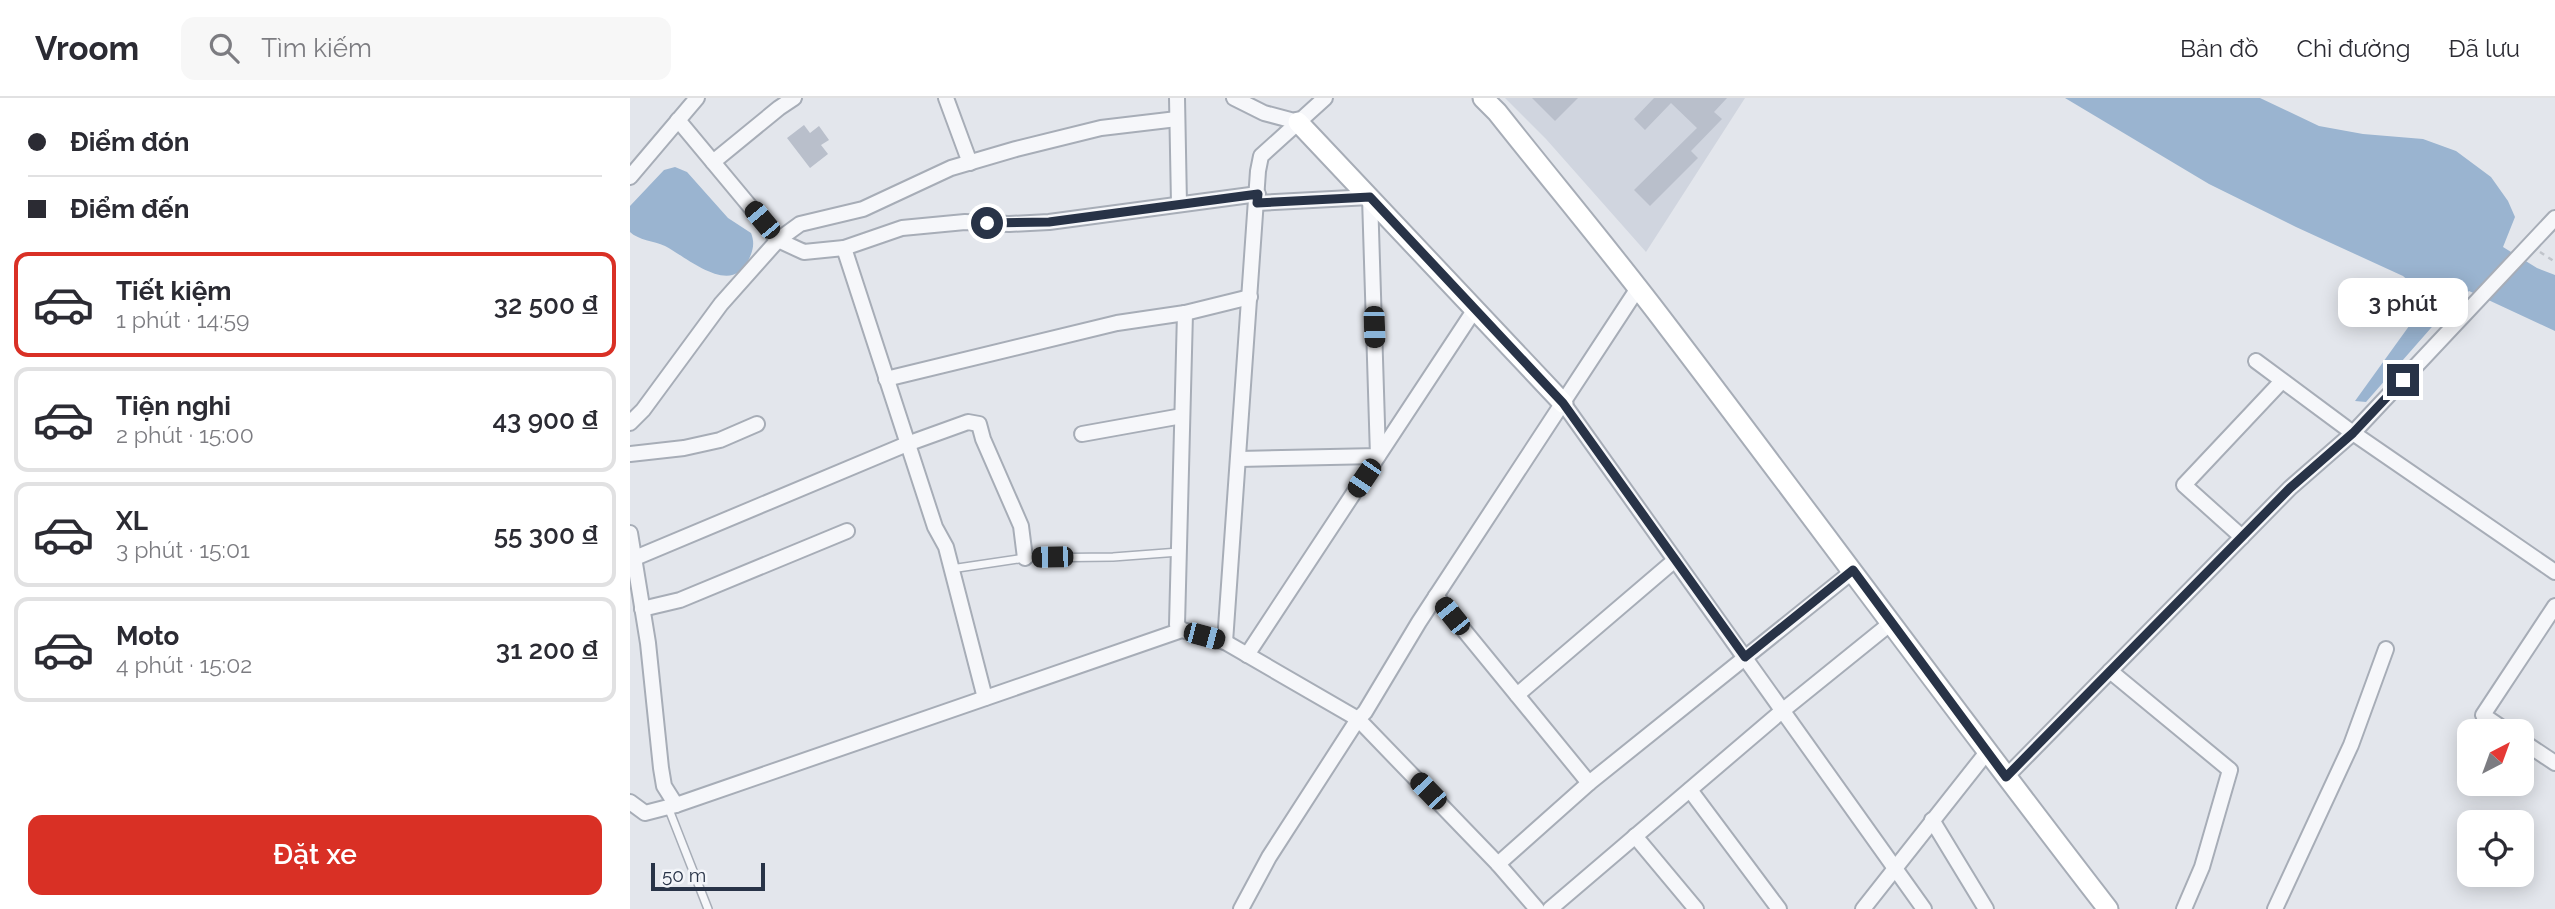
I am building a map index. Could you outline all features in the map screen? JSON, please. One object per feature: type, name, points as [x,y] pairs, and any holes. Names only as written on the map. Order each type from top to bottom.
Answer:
[{"type":"main road","points":[[1483,98],[1638,288],[2108,909]]},
{"type":"main road","points":[[1298,121],[1563,403]]},
{"type":"street","points":[[713,162],[794,98]]},
{"type":"street","points":[[946,98],[970,163]]},
{"type":"street","points":[[1177,98],[1179,204]]},
{"type":"street","points":[[1234,98],[1264,113],[1298,121]]},
{"type":"street","points":[[1225,642],[1261,156],[1325,98]]},
{"type":"street","points":[[630,177],[678,120],[689,101]]},
{"type":"street","points":[[630,423],[643,410],[721,304],[778,240],[800,224],[863,209],[951,168],[1101,128],[1177,119]]},
{"type":"street","points":[[678,120],[778,240],[804,253],[844,248],[902,228],[965,222],[1049,222],[1179,204],[1257,199],[1370,197],[1378,456]]},
{"type":"street","points":[[2006,777],[2290,488],[2371,415],[2555,218]]},
{"type":"street","points":[[844,248],[935,527],[946,547],[985,698]]},
{"type":"street","points":[[1241,909],[1269,857],[1638,288]]},
{"type":"street","points":[[886,379],[1117,323],[1185,313],[1250,297]]},
{"type":"street","points":[[1247,655],[1475,309]]},
{"type":"street","points":[[1185,313],[1177,625],[1182,630],[1225,642],[1358,719],[1537,909]]},
{"type":"street","points":[[2256,361],[2353,433],[2555,572]]},
{"type":"street","points":[[2242,537],[2184,485],[2282,381]]},
{"type":"street","points":[[1563,403],[1924,909]]},
{"type":"street","points":[[1082,434],[1182,416]]},
{"type":"street","points":[[635,558],[907,444],[968,422],[979,424],[1021,526],[1025,558]]},
{"type":"street","points":[[630,454],[684,448],[720,440],[757,424]]},
{"type":"street","points":[[1239,459],[1378,456]]},
{"type":"street","points":[[642,609],[680,600],[847,531]]},
{"type":"street","points":[[630,533],[648,643],[664,786],[672,806]]},
{"type":"street","points":[[1517,695],[1675,560]]},
{"type":"street","points":[[1497,864],[1589,783],[1853,570]]},
{"type":"street","points":[[1436,596],[1589,783]]},
{"type":"street","points":[[2489,719],[2483,715],[2555,606]]},
{"type":"street","points":[[1550,909],[1782,710],[1891,623]]},
{"type":"street","points":[[630,802],[645,813],[672,806],[1182,630]]},
{"type":"street","points":[[2275,909],[2351,746],[2386,649]]},
{"type":"street","points":[[2110,671],[2230,770],[2202,867],[2184,909]]},
{"type":"street","points":[[2534,748],[2553,759]]},
{"type":"street","points":[[1863,909],[1987,752]]},
{"type":"street","points":[[1690,790],[1779,909]]},
{"type":"street","points":[[1932,820],[1986,909]]},
{"type":"street","points":[[1635,836],[1696,909]]},
{"type":"lane","points":[[951,569],[1025,558],[1113,557],[1179,552]]},
{"type":"lane","points":[[672,806],[708,909]]},
{"type":"shaded area","points":[[1505,98],[1745,98],[1646,252],[1546,139]]},
{"type":"water","points":[[2065,98],[2260,98],[2319,126],[2363,134],[2423,139],[2456,151],[2491,177],[2508,201],[2515,217],[2503,247],[2537,268],[2555,275],[2555,331],[2469,291],[2438,320],[2366,402],[2355,401],[2417,315],[2424,299],[2419,290],[2403,276],[2209,184]]},
{"type":"water","points":[[675,167],[687,172],[728,218],[751,233],[752,249],[741,270],[732,275],[709,272],[665,246],[630,232],[630,206],[664,170]]},
{"type":"building","points":[[1532,98],[1578,98],[1555,121]]},
{"type":"building","points":[[1654,98],[1727,98],[1714,112],[1722,119],[1691,151],[1698,158],[1650,206],[1634,190],[1697,128],[1671,103],[1645,130],[1634,119]]},
{"type":"building","points":[[804,125],[810,133],[819,126],[829,140],[821,145],[828,154],[810,168],[787,138]]},
{"type":"route","points":[[987,223],[1049,222],[1258,194],[1257,203],[1370,197],[1563,403],[1745,657],[1853,570],[2006,777],[2290,488],[2353,433],[2403,380]]}]
